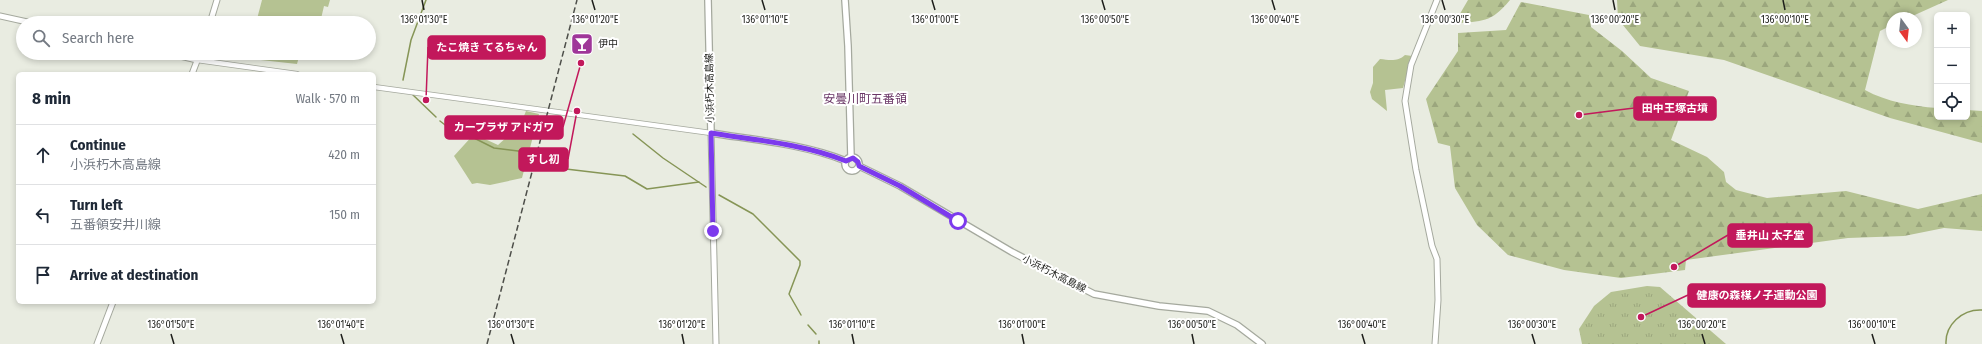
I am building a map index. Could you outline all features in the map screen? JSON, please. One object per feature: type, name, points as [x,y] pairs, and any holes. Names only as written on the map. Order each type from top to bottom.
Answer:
[{"type":"main road","points":[[212,16],[217,0]]},
{"type":"main road","name":"小浜朽木高島線","points":[[708,0],[711,133],[786,145],[857,160],[859,166],[900,186],[1012,252],[1094,294],[1159,306],[1208,311],[1237,325],[1262,344]]},
{"type":"main road","points":[[845,0],[848,46],[848,159]]},
{"type":"main road","points":[[1435,344],[1438,295],[1437,258],[1432,246],[1416,170],[1405,100],[1411,65],[1437,0]]},
{"type":"main road","points":[[0,16],[16,20]]},
{"type":"main road","points":[[193,72],[197,60]]},
{"type":"main road","points":[[711,133],[716,344]]},
{"type":"main road","name":"小浜朽木高島線","points":[[848,159],[845,166],[849,170],[854,171],[859,166]]},
{"type":"main road","points":[[97,344],[112,304]]},
{"type":"street","points":[[197,60],[283,72]]},
{"type":"street","points":[[376,87],[711,133]]},
{"type":"green space","points":[[262,0],[330,0],[328,7],[324,6],[322,16],[258,16]]},
{"type":"green space","points":[[1468,0],[1510,0],[1497,13],[1485,20],[1454,24]]},
{"type":"green space","points":[[1617,0],[1948,0],[1921,12],[1886,12],[1886,28],[1880,31],[1865,90],[1882,98],[1900,103],[1934,108],[1934,120],[1970,120],[1970,110],[1982,111],[1982,143],[1890,118],[1724,60],[1640,46],[1618,19]]},
{"type":"green space","points":[[1521,2],[1589,15],[1591,27],[1622,51],[1651,78],[1689,91],[1671,140],[1707,157],[1724,172],[1726,182],[1736,190],[1767,198],[1846,191],[1918,209],[1982,194],[1982,231],[1944,228],[1904,236],[1848,238],[1686,260],[1685,270],[1621,278],[1564,270],[1508,255],[1477,225],[1455,188],[1450,146],[1438,143],[1426,99],[1458,51],[1458,33],[1506,30]]},
{"type":"green space","points":[[1405,55],[1412,56],[1403,88],[1385,90],[1387,111],[1372,99],[1370,92],[1373,83],[1373,67],[1380,59],[1396,60]]},
{"type":"green space","points":[[261,60],[298,60],[297,64]]},
{"type":"green space","points":[[526,111],[539,114],[522,178],[490,185],[477,183],[472,184],[454,156],[474,134],[498,145],[508,136],[512,122],[522,121]]},
{"type":"green space","points":[[1647,286],[1660,287],[1726,344],[1582,344],[1579,329],[1594,306],[1611,292]]},
{"type":"waterway","points":[[403,80],[411,40],[426,0]]},
{"type":"waterway","points":[[413,95],[436,117]]},
{"type":"waterway","points":[[440,121],[449,128],[468,135],[494,148],[526,152],[531,156]]},
{"type":"waterway","points":[[633,134],[663,158],[706,187]]},
{"type":"waterway","points":[[541,162],[549,167],[625,176],[647,189],[699,182]]},
{"type":"waterway","points":[[719,195],[753,214],[800,261],[800,265],[789,294],[801,315]]},
{"type":"waterway","points":[[1946,344],[1948,331],[1956,320],[1968,312],[1982,310]]},
{"type":"waterway","points":[[808,325],[816,334]]},
{"type":"railway","points":[[487,344],[577,0]]},
{"type":"place","name":"伊中","points":[[582,44]]},
{"type":"place","name":"カープラザ アドガワ","points":[[581,63]]},
{"type":"place","name":"たこ焼き てるちゃん","points":[[426,100]]},
{"type":"place","name":"すし初","points":[[577,111]]},
{"type":"place","name":"田中王塚古墳","points":[[1579,115]]},
{"type":"place","name":"垂井山 太子堂","points":[[1674,267]]},
{"type":"place","name":"健康の森楳ノ子運動公園","points":[[1641,317]]},
{"type":"district","name":"安曇川町五番領","points":[[865,99]]},
{"type":"route","points":[[713,231],[711,133],[786,145],[846,161],[849,158],[853,158],[857,160],[859,166],[900,186],[958,221]]}]
